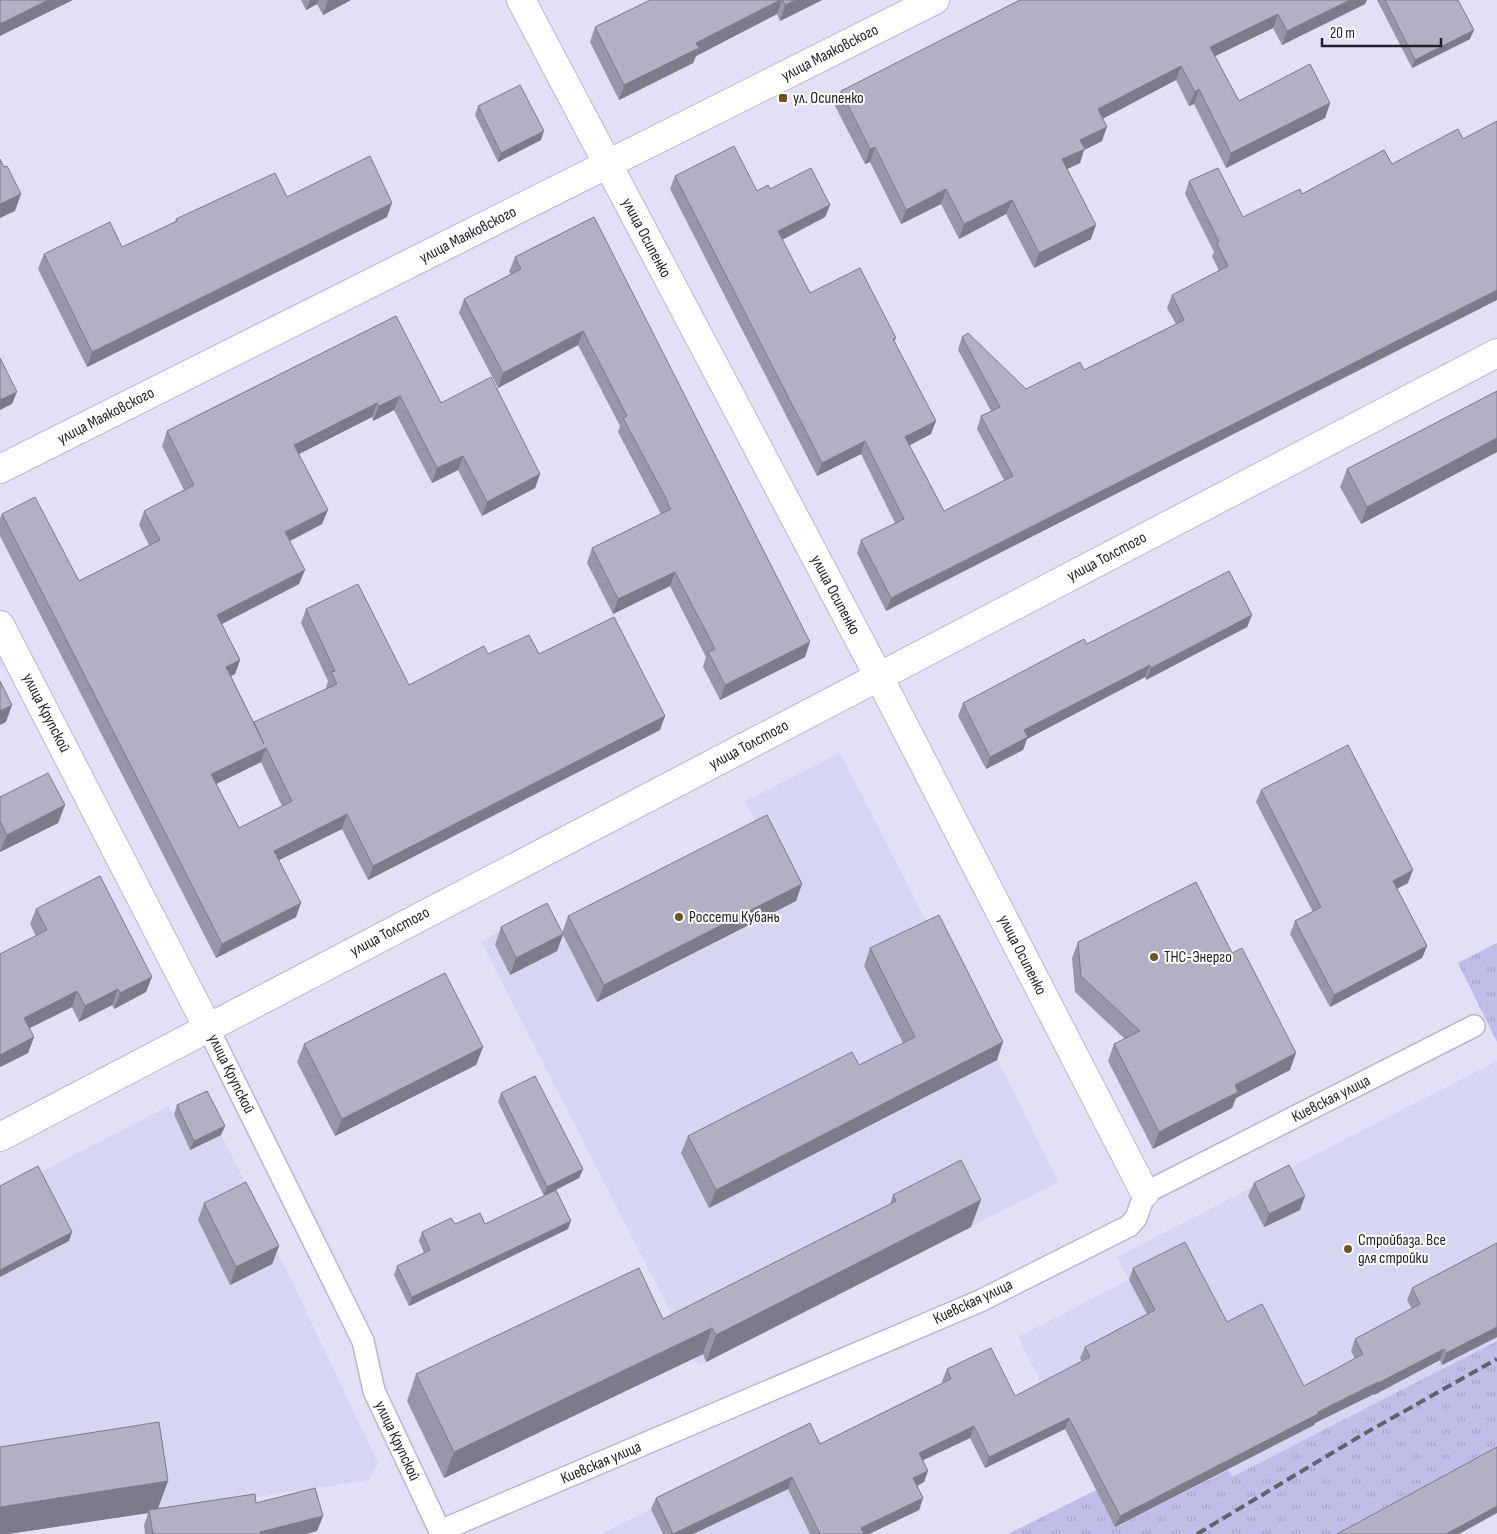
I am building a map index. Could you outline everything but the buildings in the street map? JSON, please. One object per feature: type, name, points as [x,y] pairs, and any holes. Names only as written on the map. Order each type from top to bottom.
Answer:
[{"type":"street","name":"улица Осипенко","points":[[521,0],[879,677],[1145,1193]]},
{"type":"street","name":"улица Маяковского","points":[[0,469],[935,0]]},
{"type":"street","name":"улица Толстого","points":[[0,1137],[1497,353]]},
{"type":"street","name":"улица Крупской","points":[[0,625],[208,1028]]},
{"type":"lane","name":"Киевская улица","points":[[440,1531],[980,1301],[1129,1226],[1136,1218],[1145,1193],[1474,1026]]},
{"type":"lane","name":"улица Крупской","points":[[208,1028],[362,1341],[374,1391],[440,1531]]},
{"type":"shaded area","points":[[840,753],[1014,1092],[1058,1182],[698,1366],[481,941],[540,911],[562,933],[760,832],[745,801]]},
{"type":"shaded area","points":[[1497,1061],[1497,1341],[1232,1478],[1228,1470],[1115,1527],[1018,1337],[1129,1280],[1117,1257]]},
{"type":"shaded area","points":[[204,1100],[378,1463],[369,1480],[0,1534],[0,1193],[169,1106],[174,1114]]},
{"type":"shaded area","points":[[805,1435],[854,1534],[600,1534]]},
{"type":"green space","points":[[1497,943],[1497,1042],[1458,963]]},
{"type":"green space","points":[[1497,1341],[1497,1454],[1350,1534],[1008,1534],[1096,1490],[1116,1527],[1228,1470],[1232,1477]]},
{"type":"railway","points":[[1197,1534],[1362,1435],[1497,1359]]},
{"type":"place","name":"ул. Осипенко","points":[[783,98]]},
{"type":"place","name":"Россети Кубань","points":[[679,917]]},
{"type":"place","name":"ТНС-Энерго","points":[[1154,957]]},
{"type":"place","name":"Стройбаза. Все для стройки","points":[[1348,1249]]}]
